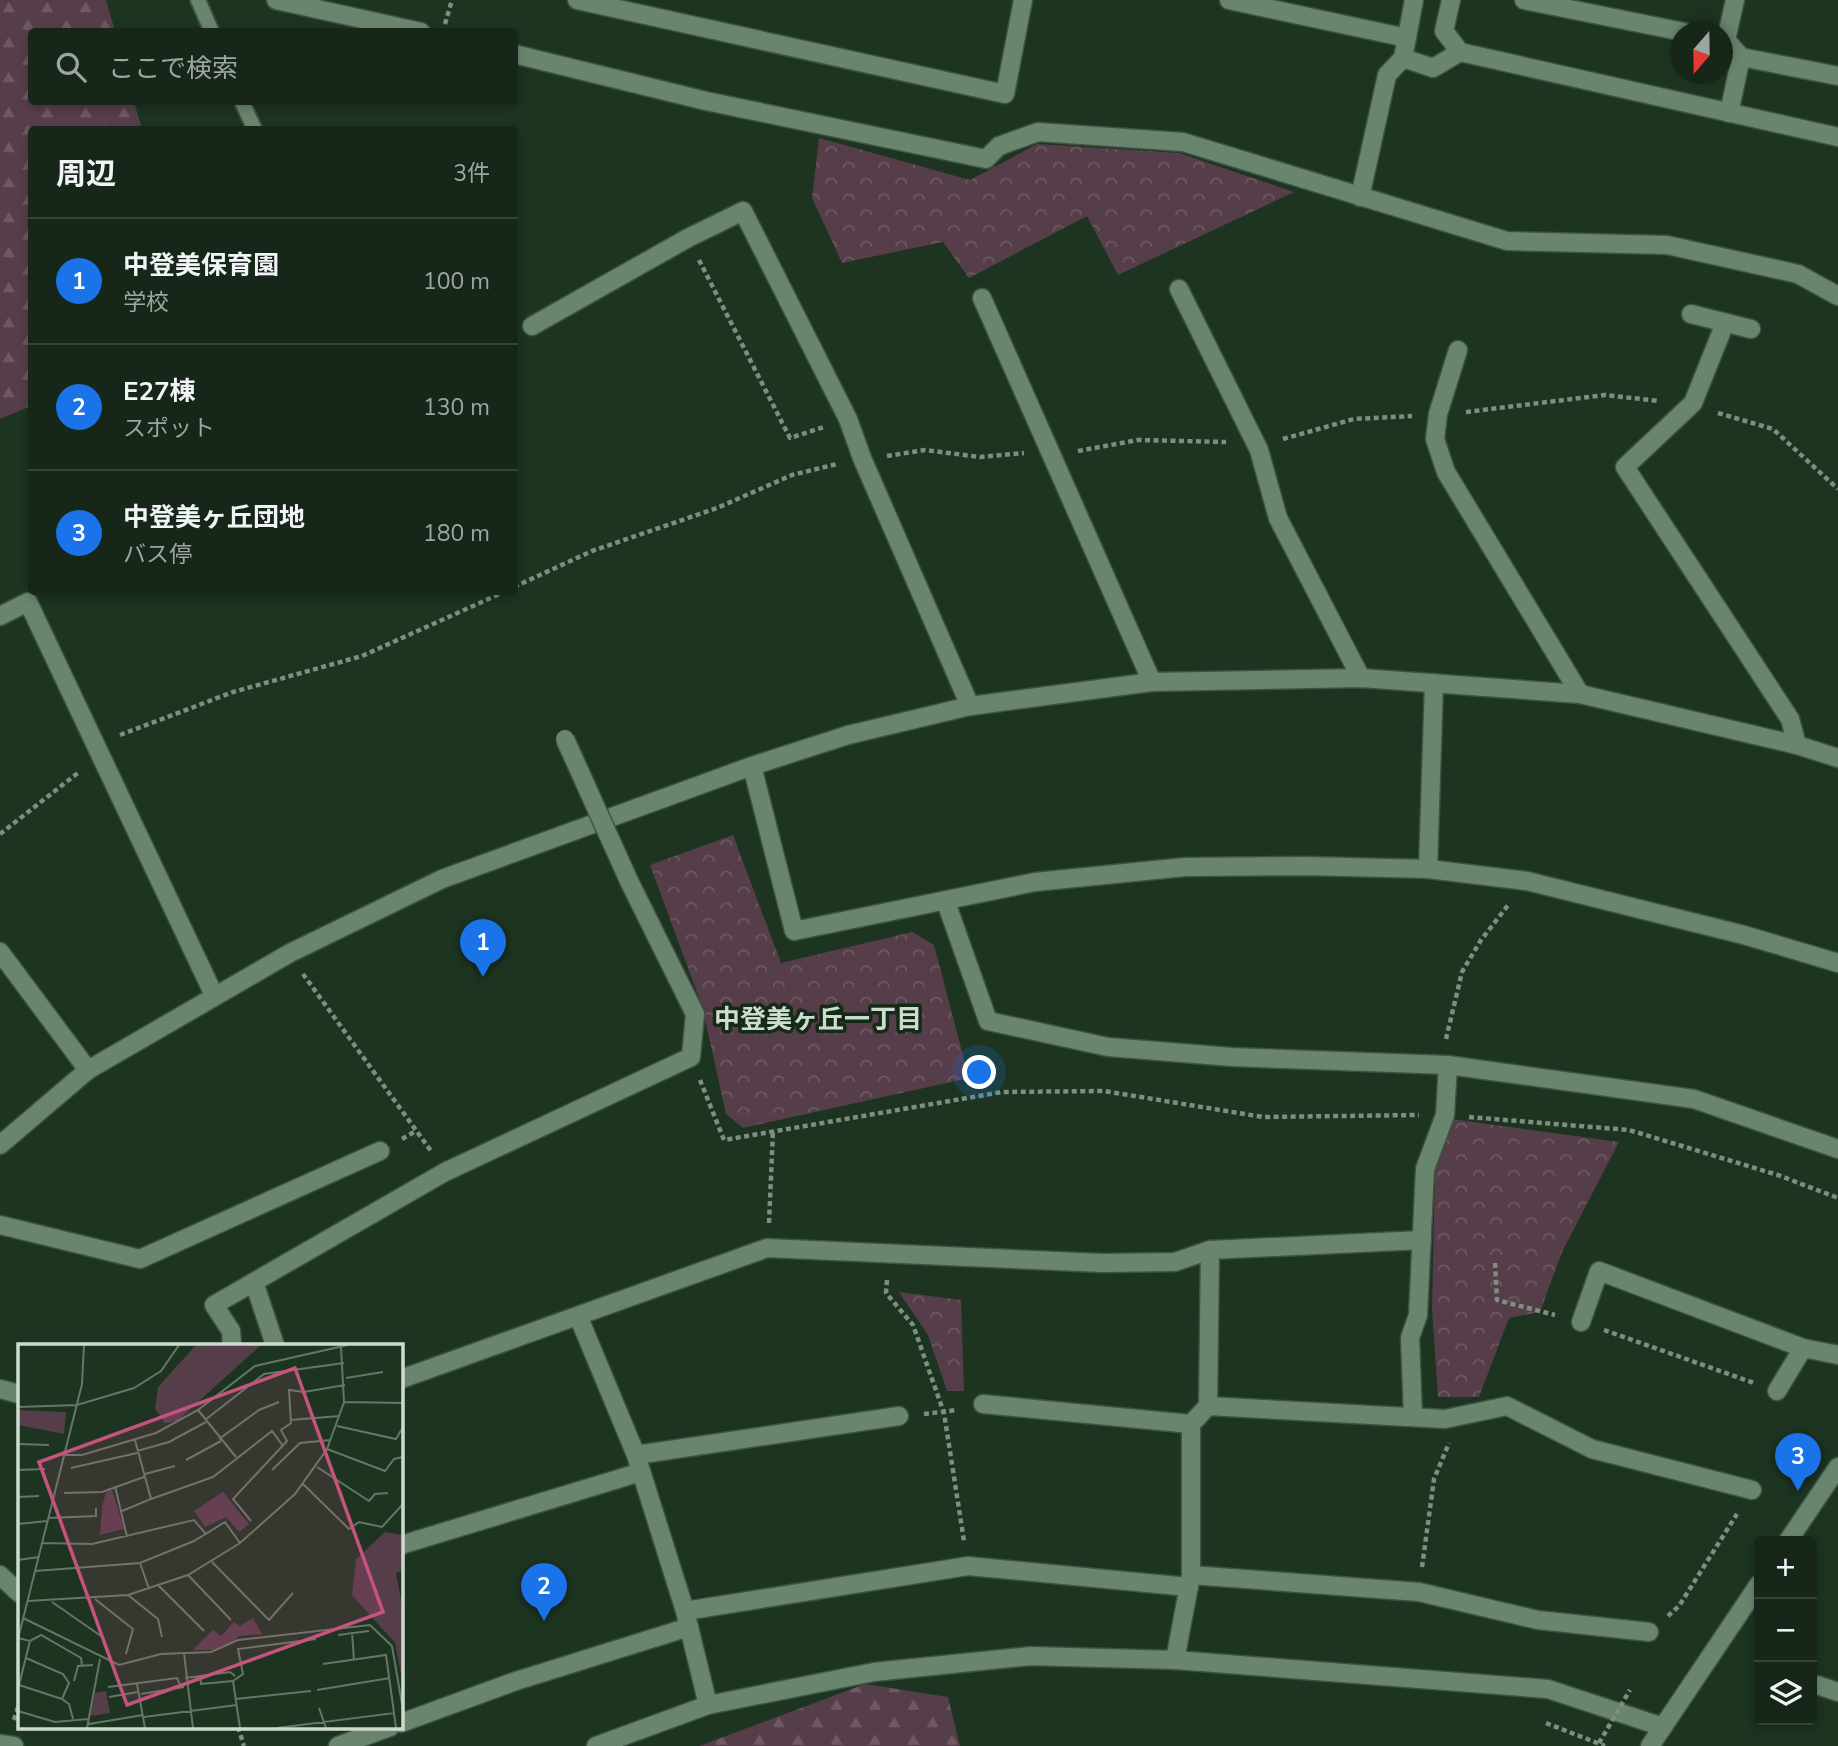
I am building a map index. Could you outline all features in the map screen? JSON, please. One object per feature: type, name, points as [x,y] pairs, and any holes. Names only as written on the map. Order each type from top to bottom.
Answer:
[{"type":"street","points":[[276,0],[403,28]]},
{"type":"street","points":[[577,0],[1005,94],[1023,0]]},
{"type":"street","points":[[1228,0],[1407,38]]},
{"type":"street","points":[[1309,18],[1314,0]]},
{"type":"street","points":[[1360,197],[1387,75],[1403,58],[1414,0]]},
{"type":"street","points":[[1451,0],[1444,31],[1460,52],[1838,137]]},
{"type":"street","points":[[1524,0],[1670,29]]},
{"type":"street","points":[[1729,21],[1735,0]]},
{"type":"street","points":[[1733,49],[1741,57],[1838,76]]},
{"type":"street","points":[[1403,58],[1433,68],[1460,52]]},
{"type":"street","points":[[518,55],[706,101],[986,159],[999,146],[1038,132],[1183,142],[1507,241],[1667,245],[1798,274],[1838,296]]},
{"type":"street","points":[[1729,113],[1741,57]]},
{"type":"street","points":[[532,326],[688,238],[743,211],[848,419],[862,458],[970,706]]},
{"type":"street","points":[[1179,289],[1259,450],[1278,518],[1361,678]]},
{"type":"street","points":[[982,298],[1152,682]]},
{"type":"street","points":[[1691,314],[1751,329]]},
{"type":"street","points":[[1726,323],[1693,403],[1625,467],[1790,719],[1797,745]]},
{"type":"street","points":[[1458,351],[1438,414],[1435,439],[1446,472],[1580,694]]},
{"type":"street","points":[[0,616],[28,602],[214,995]]},
{"type":"street","points":[[0,1145],[88,1070],[290,953],[442,879],[752,765],[848,735],[970,706],[1152,682],[1361,678],[1434,682],[1580,694],[1797,745],[1838,758]]},
{"type":"street","points":[[1428,869],[1434,682]]},
{"type":"street","points":[[232,1344],[231,1331],[214,1305],[445,1172],[691,1057],[695,1014],[629,881],[565,739]]},
{"type":"street","points":[[752,765],[794,931],[1035,882],[1185,867],[1428,869],[1527,881],[1744,935],[1838,963]]},
{"type":"street","points":[[946,902],[988,1021],[1108,1047],[1232,1057],[1448,1065],[1693,1099],[1838,1149]]},
{"type":"street","points":[[0,952],[88,1070]]},
{"type":"street","points":[[1413,1416],[1410,1338],[1418,1315],[1424,1169],[1445,1115],[1448,1065]]},
{"type":"street","points":[[0,1225],[140,1259],[380,1151]]},
{"type":"street","points":[[402,1379],[579,1318],[768,1248],[1102,1263],[1175,1262],[1210,1250],[1422,1240]]},
{"type":"street","points":[[1175,1660],[1190,1581],[1191,1424],[1208,1406],[1210,1250]]},
{"type":"street","points":[[1581,1322],[1599,1271],[1803,1348],[1838,1354]]},
{"type":"street","points":[[254,1282],[275,1344]]},
{"type":"street","points":[[579,1318],[639,1463],[687,1619],[708,1705]]},
{"type":"street","points":[[1777,1391],[1803,1348]]},
{"type":"street","points":[[0,1389],[18,1394]]},
{"type":"street","points":[[983,1404],[1191,1424]]},
{"type":"street","points":[[1208,1406],[1445,1419],[1507,1406],[1592,1449],[1752,1490]]},
{"type":"street","points":[[402,1545],[639,1463],[899,1416]]},
{"type":"street","points":[[1791,1536],[1838,1467]]},
{"type":"street","points":[[402,1723],[687,1619],[968,1566],[1190,1581],[1419,1592],[1538,1620],[1649,1632]]},
{"type":"street","points":[[0,1575],[18,1591]]},
{"type":"street","points":[[1650,1746],[1754,1591]]},
{"type":"street","points":[[596,1746],[708,1705],[874,1672],[1031,1656],[1175,1660],[1548,1689],[1663,1727]]},
{"type":"street","points":[[1817,1685],[1838,1692]]},
{"type":"street","points":[[338,1746],[387,1728]]},
{"type":"street","points":[[0,1744],[14,1746]]},
{"type":"lane","points":[[198,0],[210,28]]},
{"type":"lane","points":[[243,105],[253,126]]},
{"type":"path","points":[[444,28],[452,0]]},
{"type":"path","points":[[688,238],[790,439],[848,419]]},
{"type":"path","points":[[518,584],[592,551],[717,508],[792,475],[862,458],[925,450],[980,457],[1068,453],[1138,440],[1200,439],[1243,443],[1259,450],[1267,444],[1354,419],[1438,414],[1605,395],[1693,403],[1773,429],[1838,489]]},
{"type":"path","points":[[0,834],[62,783],[90,765],[96,743],[151,726],[233,692],[362,656],[497,595]]},
{"type":"path","points":[[1448,1065],[1445,1034],[1462,972],[1480,940],[1527,881]]},
{"type":"path","points":[[290,953],[445,1172]]},
{"type":"path","points":[[691,1057],[724,1140],[1002,1092],[1104,1091],[1263,1117],[1445,1115],[1629,1130],[1778,1175],[1838,1198]]},
{"type":"path","points":[[768,1248],[773,1131]]},
{"type":"path","points":[[887,1253],[886,1293],[913,1325],[944,1413],[968,1566]]},
{"type":"path","points":[[1494,1263],[1496,1300],[1581,1322],[1777,1391]]},
{"type":"path","points":[[899,1416],[944,1413],[983,1404]]},
{"type":"path","points":[[1419,1592],[1434,1479],[1451,1438],[1445,1419]]},
{"type":"path","points":[[1649,1632],[1679,1606],[1752,1490]]},
{"type":"path","points":[[1598,1743],[1630,1690]]},
{"type":"path","points":[[1546,1723],[1605,1746]]},
{"type":"path","points":[[238,1728],[244,1746]]},
{"type":"green space","points":[[0,0],[106,0],[114,28],[28,28],[28,105],[135,105],[141,126],[28,126],[28,407],[0,419]]},
{"type":"green space","points":[[819,138],[970,180],[1037,144],[1179,153],[1294,192],[1118,275],[1087,216],[969,278],[943,242],[842,263],[812,198]]},
{"type":"green space","points":[[733,835],[781,963],[912,932],[934,945],[969,1078],[743,1128],[726,1114],[702,1006],[650,865]]},
{"type":"green space","points":[[1451,1119],[1619,1142],[1562,1252],[1540,1312],[1509,1318],[1479,1397],[1438,1397],[1432,1309],[1435,1169]]},
{"type":"green space","points":[[899,1292],[961,1300],[964,1391],[947,1391],[928,1335]]},
{"type":"green space","points":[[865,1684],[948,1697],[960,1746],[699,1746]]},
{"type":"place","name":"中登美保育園","points":[[483,977]]},
{"type":"place","name":"中登美ヶ丘団地","points":[[1798,1491]]},
{"type":"place","name":"E27棟","points":[[544,1621]]},
{"type":"district","name":"中登美ヶ丘一丁目","points":[[818,1019]]}]
